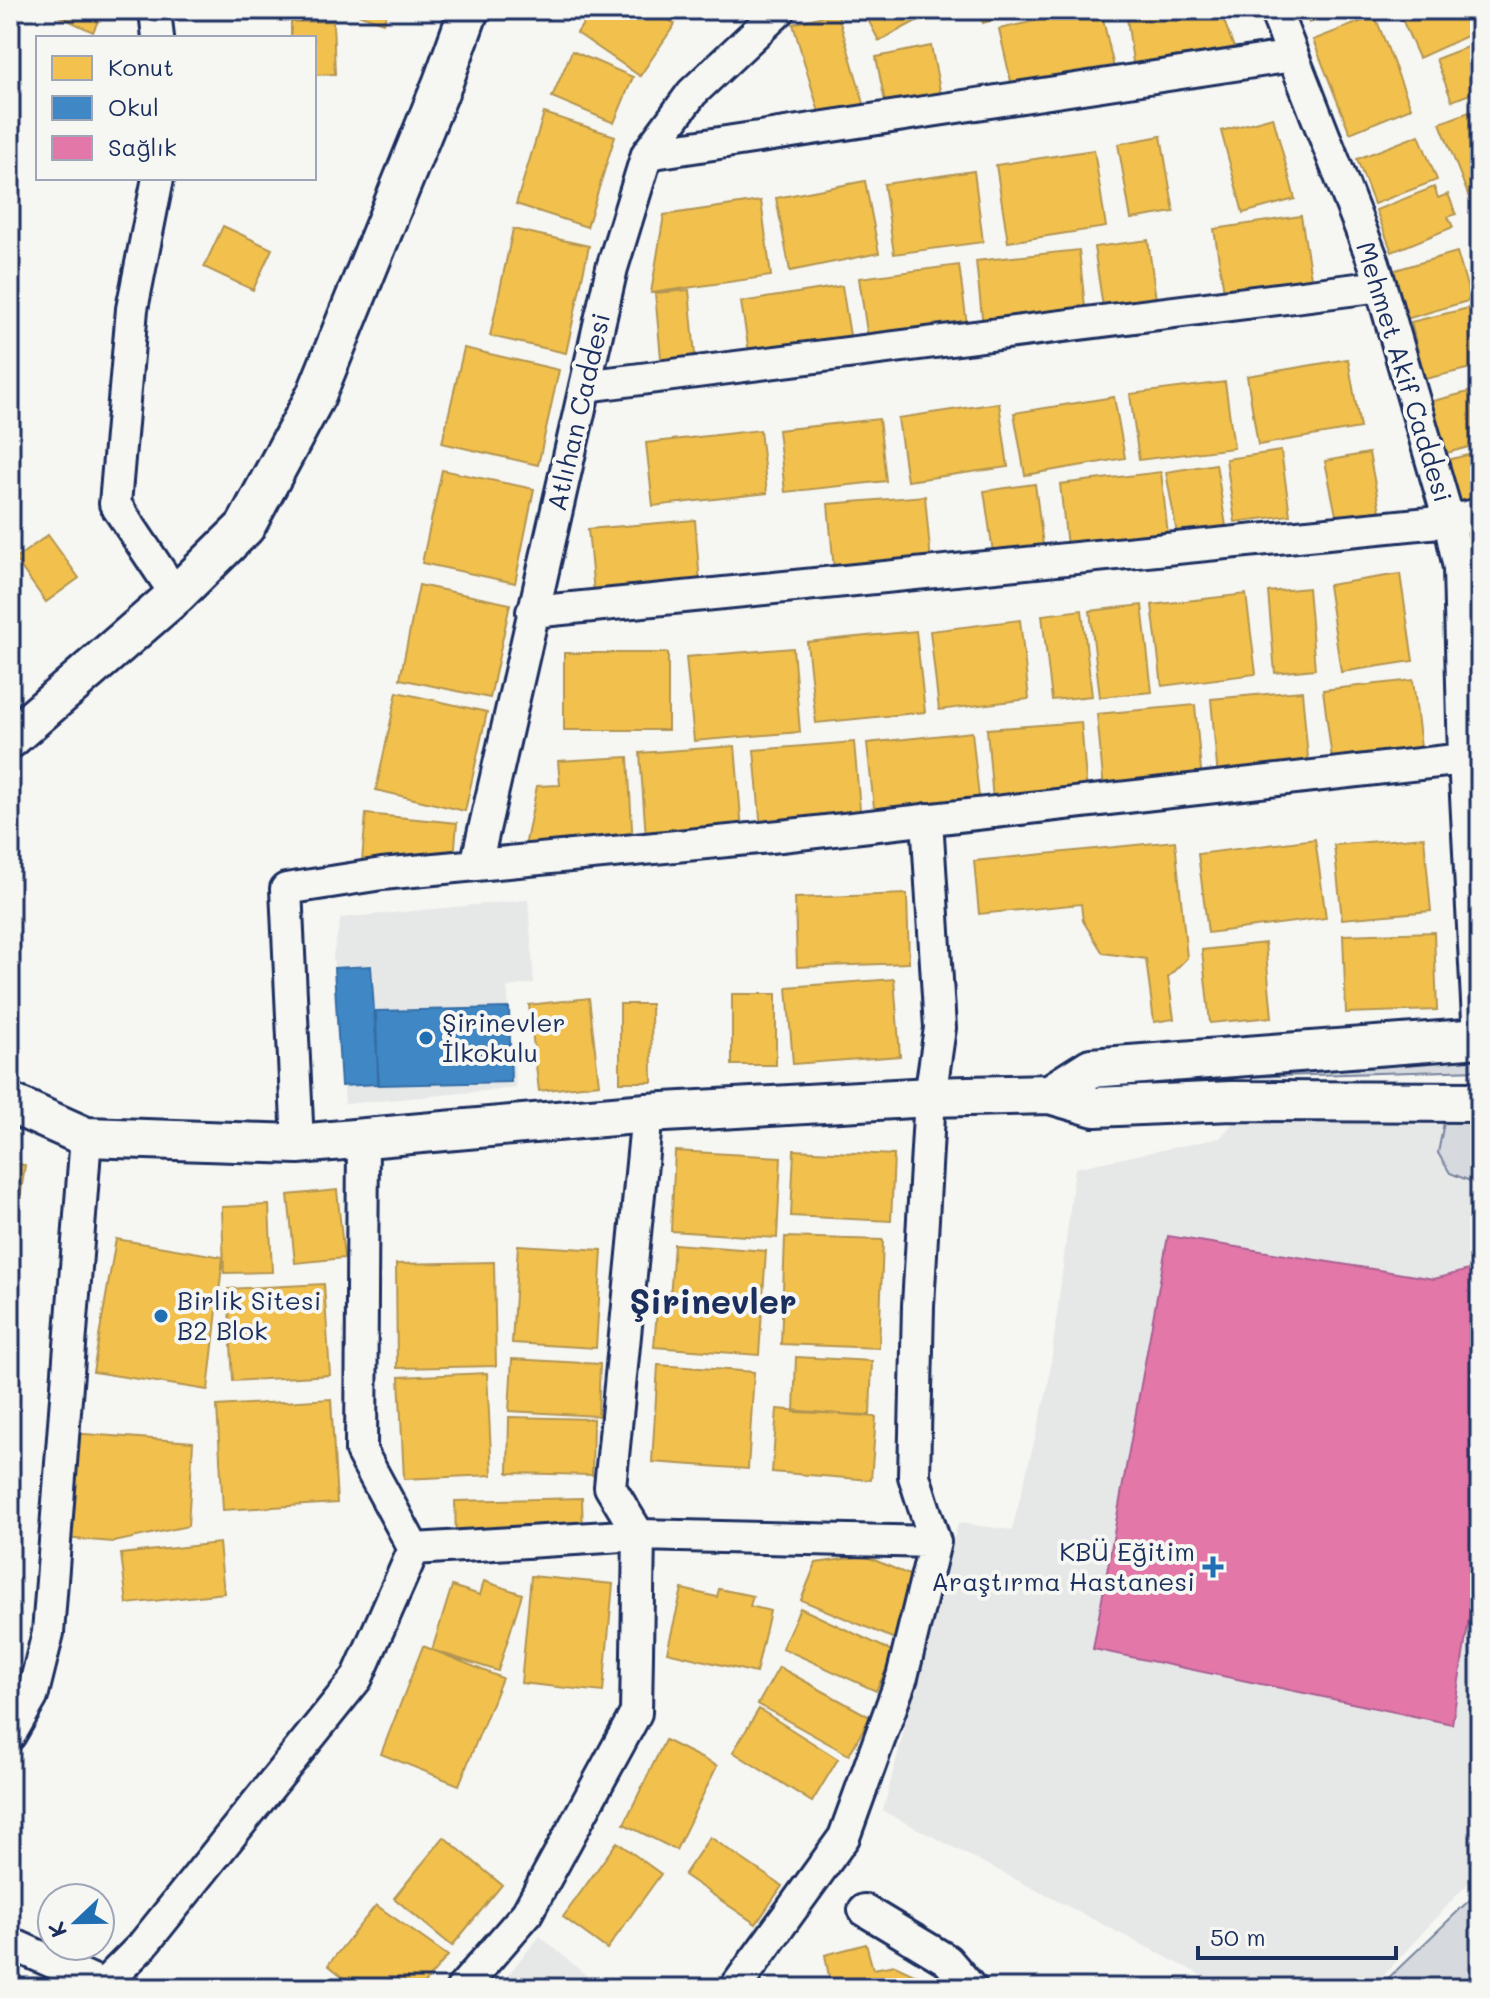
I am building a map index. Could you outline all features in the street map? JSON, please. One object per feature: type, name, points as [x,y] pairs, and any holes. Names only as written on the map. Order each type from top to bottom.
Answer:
[{"type":"street","points":[[155,10],[158,36]]},
{"type":"street","name":"Atlıhan Caddesi","points":[[476,865],[612,268],[647,154],[692,93],[780,10]]},
{"type":"street","name":"Mehmet Akif Caddesi","points":[[1275,10],[1381,286],[1449,521],[1459,568],[1464,759],[1480,1038]]},
{"type":"street","points":[[10,739],[176,595],[245,527],[316,395],[471,11]]},
{"type":"street","points":[[647,154],[1293,56]]},
{"type":"street","points":[[158,180],[132,309],[115,504],[176,595]]},
{"type":"street","points":[[585,386],[1381,286]]},
{"type":"street","points":[[532,612],[1449,521],[1480,514]]},
{"type":"street","points":[[298,1144],[286,889],[476,865],[1464,759]]},
{"type":"street","points":[[735,1988],[844,1837],[902,1677],[935,1542],[914,1476],[918,1306],[930,1097],[940,1028],[927,819]]},
{"type":"street","points":[[1050,1094],[1091,1068],[1480,1038]]},
{"type":"street","points":[[10,1103],[86,1137],[298,1144],[647,1113],[930,1097],[1050,1094],[1095,1107],[1231,1101],[1480,1102]]},
{"type":"street","points":[[462,1988],[527,1913],[636,1713],[639,1535],[610,1487],[647,1113]]},
{"type":"street","points":[[10,1735],[32,1697],[48,1633],[86,1137]]},
{"type":"street","points":[[363,1138],[361,1451],[414,1549]]},
{"type":"street","points":[[414,1549],[639,1535],[935,1542]]},
{"type":"street","points":[[10,1943],[105,1987],[142,1946],[357,1678],[414,1549]]},
{"type":"street","points":[[864,1910],[947,1960],[971,1988]]},
{"type":"shaded area","name":"Şirinevler İlkokulu","points":[[528,900],[534,983],[507,987],[516,1088],[345,1104],[333,955],[341,918]]},
{"type":"shaded area","points":[[1480,1057],[1480,1070],[1212,1078]]},
{"type":"shaded area","name":"KBÜ Eğitim Araştırma Hastanesi","points":[[1247,1107],[1480,1113],[1480,1870],[1372,1988],[1226,1988],[883,1811],[958,1523],[1012,1530],[1048,1387],[1075,1168],[1220,1138]]},
{"type":"shaded area","points":[[1444,1122],[1480,1122],[1480,1185],[1450,1173],[1438,1153]]},
{"type":"shaded area","points":[[1480,1890],[1480,1988],[1378,1988]]},
{"type":"shaded area","points":[[540,1936],[601,1988],[497,1988]]},
{"type":"building: Konut","points":[[59,10],[103,10],[93,32],[57,15]]},
{"type":"building: Konut","points":[[283,10],[313,10],[310,16],[281,13]]},
{"type":"building: Konut","points":[[347,10],[388,10],[383,23]]},
{"type":"building: Konut","points":[[592,10],[654,10],[675,24],[640,76],[577,33]]},
{"type":"building: Konut","points":[[863,10],[915,10],[920,19],[879,41]]},
{"type":"building: Konut","points":[[979,10],[1024,10],[983,23]]},
{"type":"building: Konut","points":[[1084,10],[1101,10],[1114,68],[1013,90],[999,29]]},
{"type":"building: Konut","points":[[1126,10],[1220,10],[1237,56],[1134,70]]},
{"type":"building: Konut","points":[[1304,10],[1343,10],[1309,23]]},
{"type":"building: Konut","points":[[1398,10],[1466,10],[1476,32],[1419,58]]},
{"type":"building: Konut","points":[[837,12],[865,107],[821,119],[793,24]]},
{"type":"building: Konut","points":[[1375,16],[1411,108],[1350,133],[1313,40]]},
{"type":"building: Konut","points":[[333,21],[335,74],[316,75],[316,36],[291,36],[291,22]]},
{"type":"building: Konut","points":[[1480,42],[1480,90],[1452,101],[1436,59]]},
{"type":"building: Konut","points":[[931,46],[942,100],[887,112],[876,57]]},
{"type":"building: Konut","points":[[572,51],[633,77],[614,123],[552,97]]},
{"type":"building: Konut","points":[[1480,108],[1480,219],[1478,220],[1440,123]]},
{"type":"building: Konut","points":[[544,113],[615,136],[587,227],[516,204]]},
{"type":"building: Konut","points":[[1273,117],[1295,199],[1243,213],[1221,131]]},
{"type":"building: Konut","points":[[1419,135],[1437,180],[1374,204],[1357,159]]},
{"type":"building: Konut","points":[[1161,136],[1174,212],[1131,219],[1118,144]]},
{"type":"building: Konut","points":[[1094,150],[1106,227],[1008,242],[996,165]]},
{"type":"building: Konut","points":[[974,171],[983,242],[894,254],[884,184]]},
{"type":"building: Konut","points":[[865,181],[879,253],[790,271],[776,198]]},
{"type":"building: Konut","points":[[1434,187],[1438,198],[1448,194],[1456,214],[1448,217],[1453,227],[1392,252],[1376,210]]},
{"type":"building: Konut","points":[[761,201],[771,276],[651,293],[664,215]]},
{"type":"building: Konut","points":[[1301,216],[1312,284],[1225,298],[1214,229]]},
{"type":"building: Konut","points":[[223,226],[272,249],[253,290],[204,267]]},
{"type":"building: Konut","points":[[513,229],[589,246],[566,353],[490,336]]},
{"type":"building: Konut","points":[[1148,240],[1157,307],[1104,314],[1094,247]]},
{"type":"building: Konut","points":[[1079,250],[1086,316],[983,327],[976,261]]},
{"type":"building: Konut","points":[[1457,252],[1471,300],[1406,319],[1392,271]]},
{"type":"building: Konut","points":[[959,265],[967,325],[868,339],[859,278]]},
{"type":"building: Konut","points":[[842,286],[851,342],[750,358],[741,302]]},
{"type":"building: Konut","points":[[689,290],[696,366],[662,369],[655,293]]},
{"type":"building: Konut","points":[[1473,307],[1480,336],[1480,366],[1425,379],[1411,322]]},
{"type":"building: Konut","points":[[464,348],[559,370],[538,465],[442,443]]},
{"type":"building: Konut","points":[[1348,359],[1360,428],[1258,445],[1247,376]]},
{"type":"building: Konut","points":[[1225,382],[1234,448],[1139,460],[1130,394]]},
{"type":"building: Konut","points":[[1480,389],[1480,444],[1443,454],[1429,402]]},
{"type":"building: Konut","points":[[1114,397],[1125,458],[1025,475],[1014,413]]},
{"type":"building: Konut","points":[[999,403],[1008,467],[907,481],[898,418]]},
{"type":"building: Konut","points":[[879,419],[886,481],[785,492],[778,430]]},
{"type":"building: Konut","points":[[760,430],[767,493],[653,506],[646,443]]},
{"type":"building: Konut","points":[[1281,451],[1290,515],[1235,522],[1226,459]]},
{"type":"building: Konut","points":[[1480,452],[1480,497],[1453,503],[1443,461]]},
{"type":"building: Konut","points":[[1369,453],[1380,511],[1337,520],[1325,461]]},
{"type":"building: Konut","points":[[1216,464],[1226,526],[1177,534],[1166,472]]},
{"type":"building: Konut","points":[[442,470],[534,489],[515,583],[422,563]]},
{"type":"building: Konut","points":[[1161,472],[1168,535],[1067,546],[1060,484]]},
{"type":"building: Konut","points":[[1035,484],[1043,545],[993,552],[984,491]]},
{"type":"building: Konut","points":[[925,496],[931,562],[834,570],[828,504]]},
{"type":"building: Konut","points":[[695,520],[700,584],[594,593],[588,529]]},
{"type":"building: Konut","points":[[48,535],[79,578],[46,602],[15,559]]},
{"type":"building: Konut","points":[[1480,546],[1480,606],[1469,549]]},
{"type":"building: Konut","points":[[1400,574],[1413,661],[1341,672],[1328,585]]},
{"type":"building: Konut","points":[[419,585],[510,604],[490,698],[400,679]]},
{"type":"building: Konut","points":[[1308,588],[1315,669],[1275,673],[1268,592]]},
{"type":"building: Konut","points":[[1246,594],[1256,674],[1162,686],[1152,605]]},
{"type":"building: Konut","points":[[1142,605],[1152,692],[1100,697],[1090,611]]},
{"type":"building: Konut","points":[[1082,610],[1092,696],[1052,700],[1042,615]]},
{"type":"building: Konut","points":[[1020,620],[1029,699],[939,710],[930,631]]},
{"type":"building: Konut","points":[[916,631],[925,712],[816,723],[807,642]]},
{"type":"building: Konut","points":[[793,648],[800,732],[694,741],[686,657]]},
{"type":"building: Konut","points":[[564,653],[668,653],[668,730],[564,730]]},
{"type":"building: Konut","points":[[1413,680],[1422,756],[1333,767],[1323,690]]},
{"type":"building: Konut","points":[[1302,691],[1309,769],[1218,778],[1211,699]]},
{"type":"building: Konut","points":[[397,692],[487,712],[465,811],[376,790]]},
{"type":"building: Konut","points":[[1195,705],[1202,782],[1104,790],[1097,714]]},
{"type":"building: Konut","points":[[1081,722],[1087,793],[993,801],[987,729]]},
{"type":"building: Konut","points":[[972,732],[980,807],[875,817],[867,743]]},
{"type":"building: Konut","points":[[854,742],[861,821],[761,830],[754,750]]},
{"type":"building: Konut","points":[[735,746],[742,830],[646,838],[640,753]]},
{"type":"building: Konut","points":[[628,757],[633,846],[524,852],[537,786],[560,785],[558,761]]},
{"type":"building: Konut","points":[[366,814],[457,823],[453,870],[362,861]]},
{"type":"building: Konut","points":[[1424,837],[1431,911],[1342,919],[1334,845]]},
{"type":"building: Konut","points":[[1315,839],[1326,918],[1208,933],[1198,854]]},
{"type":"building: Konut","points":[[1175,841],[1187,958],[1168,977],[1174,1019],[1154,1022],[1146,959],[1103,953],[1083,921],[1081,904],[979,914],[974,861]]},
{"type":"building: Konut","points":[[907,894],[909,963],[797,967],[795,898]]},
{"type":"building: Konut","points":[[1434,932],[1437,1010],[1346,1013],[1343,935]]},
{"type":"building: Konut","points":[[1265,943],[1272,1017],[1210,1023],[1202,950]]},
{"type":"building: Konut","points":[[894,979],[900,1056],[793,1064],[787,987]]},
{"type":"building: Konut","points":[[732,994],[776,994],[776,1065],[732,1065]]},
{"type":"building: Konut","points":[[589,998],[599,1084],[539,1091],[529,1005]]},
{"type":"building: Konut","points":[[620,1004],[651,1004],[652,1082],[620,1082]]},
{"type":"building: Konut","points":[[794,1150],[894,1155],[891,1221],[791,1216]]},
{"type":"building: Konut","points":[[675,1151],[781,1157],[777,1238],[671,1231]]},
{"type":"building: Konut","points":[[10,1163],[25,1165],[11,1259],[10,1259]]},
{"type":"building: Konut","points":[[337,1190],[344,1258],[295,1263],[288,1195]]},
{"type":"building: Konut","points":[[269,1205],[272,1272],[224,1273],[222,1207]]},
{"type":"building: Konut","points":[[785,1237],[883,1240],[879,1348],[781,1344]]},
{"type":"building: Konut","name":"Birlik Sitesi B2 Blok","points":[[116,1239],[223,1257],[208,1390],[93,1372]]},
{"type":"building: Konut","points":[[674,1244],[766,1251],[759,1355],[654,1347],[658,1298],[670,1299]]},
{"type":"building: Konut","points":[[518,1245],[602,1250],[596,1348],[512,1343]]},
{"type":"building: Konut","points":[[494,1262],[496,1366],[397,1368],[396,1264]]},
{"type":"building: Konut","points":[[10,1271],[19,1272],[10,1343]]},
{"type":"building: Konut","points":[[324,1284],[330,1375],[233,1381],[228,1289]]},
{"type":"building: Konut","points":[[796,1357],[872,1361],[870,1415],[794,1412]]},
{"type":"building: Konut","points":[[512,1359],[600,1364],[598,1416],[509,1411]]},
{"type":"building: Konut","points":[[658,1365],[754,1372],[748,1469],[652,1462]]},
{"type":"building: Konut","points":[[487,1373],[492,1475],[404,1479],[399,1377]]},
{"type":"building: Konut","points":[[331,1399],[337,1503],[223,1510],[217,1406]]},
{"type":"building: Konut","points":[[777,1409],[876,1417],[871,1480],[772,1472]]},
{"type":"building: Konut","points":[[509,1417],[593,1419],[592,1475],[508,1473]]},
{"type":"building: Konut","points":[[71,1433],[193,1442],[188,1526],[114,1542],[63,1538]]},
{"type":"building: Konut","points":[[582,1498],[583,1535],[456,1539],[455,1501]]},
{"type":"building: Konut","points":[[219,1543],[224,1593],[127,1604],[121,1554]]},
{"type":"building: Konut","points":[[865,1556],[921,1580],[897,1640],[801,1600],[816,1563]]},
{"type":"building: Konut","points":[[531,1576],[613,1584],[603,1692],[521,1683]]},
{"type":"building: Konut","points":[[484,1581],[522,1594],[498,1671],[432,1650],[452,1586],[480,1595]]},
{"type":"building: Konut","points":[[682,1589],[717,1597],[719,1589],[753,1596],[750,1606],[770,1611],[756,1673],[667,1652]]},
{"type":"building: Konut","points":[[800,1608],[894,1652],[876,1691],[782,1648]]},
{"type":"building: Konut","points":[[423,1646],[502,1678],[459,1785],[381,1754]]},
{"type":"building: Konut","points":[[779,1667],[870,1717],[849,1755],[758,1704]]},
{"type":"building: Konut","points":[[759,1709],[838,1759],[812,1802],[733,1752]]},
{"type":"building: Konut","points":[[665,1740],[717,1766],[676,1850],[624,1824]]},
{"type":"building: Konut","points":[[444,1837],[502,1885],[452,1946],[394,1898]]},
{"type":"building: Konut","points":[[710,1837],[782,1886],[756,1924],[684,1875]]},
{"type":"building: Konut","points":[[617,1842],[661,1874],[607,1949],[563,1917]]},
{"type":"building: Konut","points":[[376,1905],[448,1956],[420,1988],[357,1988],[328,1965]]},
{"type":"building: Konut","points":[[866,1944],[873,1969],[895,1965],[927,1980],[924,1988],[850,1988],[848,1982],[831,1988],[825,1955]]},
{"type":"building: Okul","points":[[371,966],[379,1084],[341,1086],[334,968]]},
{"type":"building: Okul","points":[[509,1008],[511,1082],[378,1085],[376,1011]]},
{"type":"building: Sağlık","points":[[1168,1236],[1434,1279],[1480,1267],[1480,1581],[1475,1581],[1452,1724],[1093,1649]]},
{"type":"place","name":"Şirinevler İlkokulu","points":[[426,1038]]},
{"type":"place","name":"Birlik Sitesi B2 Blok","points":[[161,1316]]},
{"type":"place","name":"KBÜ Eğitim Araştırma Hastanesi","points":[[1213,1567]]},
{"type":"district","name":"Şirinevler","points":[[713,1302]]}]
